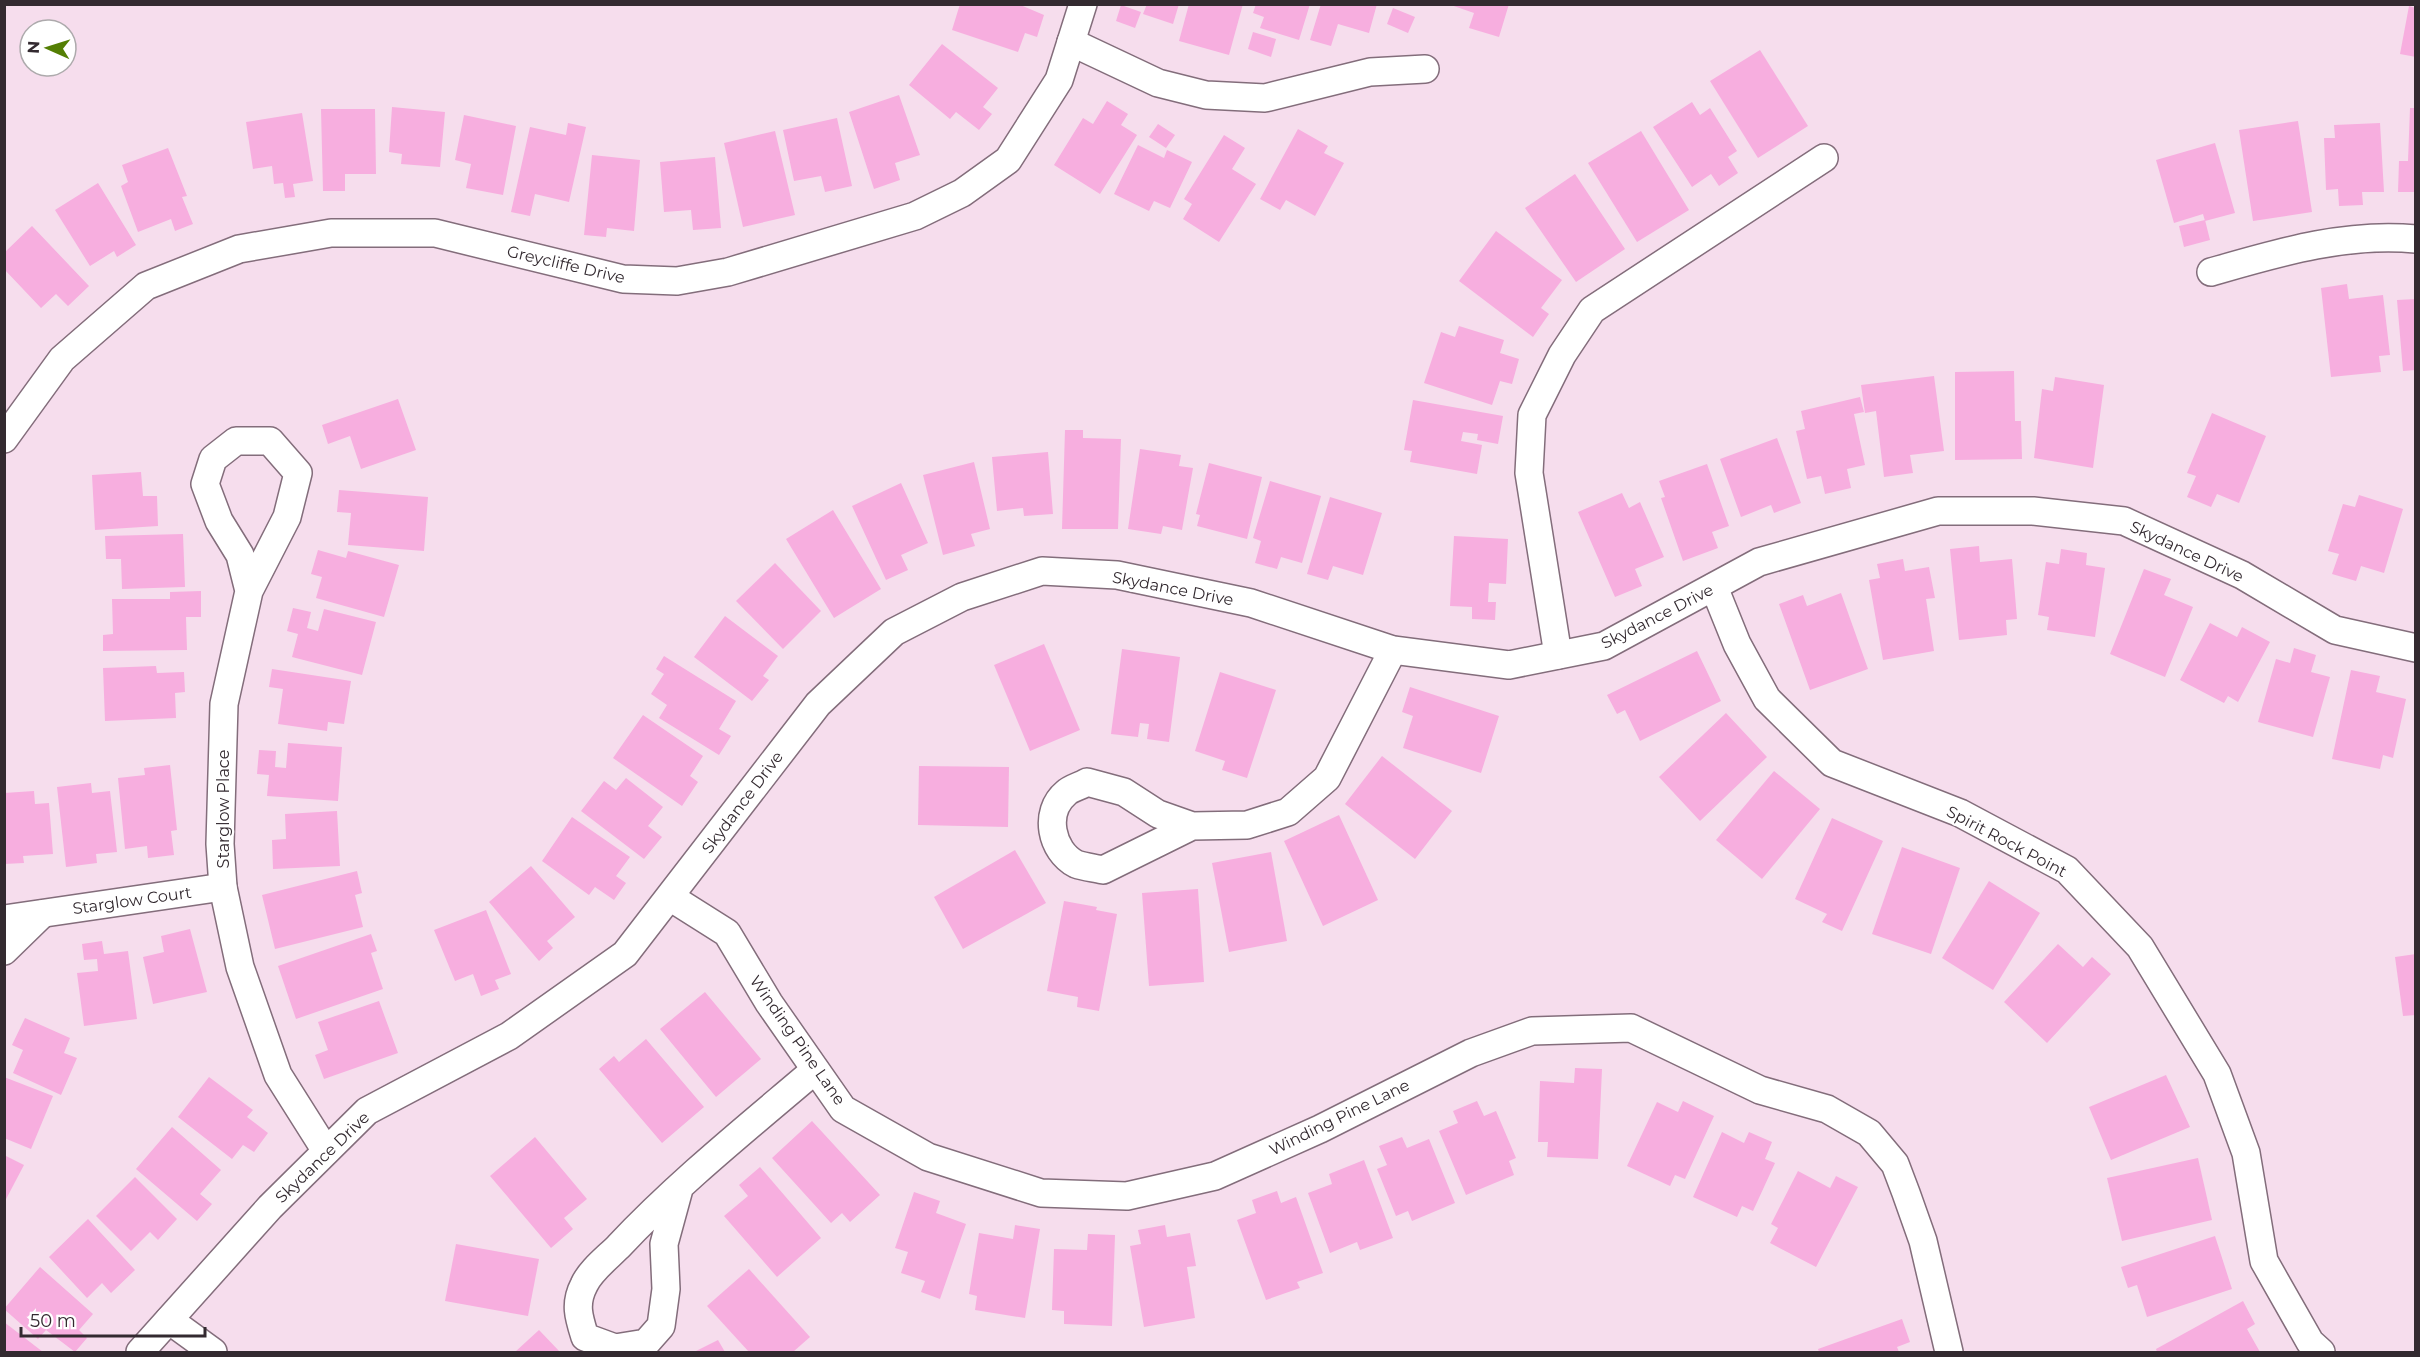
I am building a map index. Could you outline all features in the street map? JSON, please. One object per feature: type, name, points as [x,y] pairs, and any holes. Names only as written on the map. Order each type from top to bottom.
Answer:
[{"type":"street","name":"Greycliffe Drive","points":[[4,439],[62,359],[146,286],[239,249],[331,233],[435,233],[622,279],[677,280],[728,272],[915,216],[962,193],[1008,160],[1059,80],[1083,4]]},
{"type":"street","points":[[1071,42],[1158,82],[1206,95],[1266,98],[1370,72],[1425,69]]},
{"type":"street","points":[[1558,656],[1529,473],[1532,415],[1562,355],[1592,310],[1824,158]]},
{"type":"street","points":[[2211,272],[2288,249],[2386,236],[2415,239]]},
{"type":"street","name":"Starglow Place","points":[[249,591],[240,555],[219,521],[205,484],[213,459],[236,441],[270,441],[298,473],[287,517],[249,591],[224,704],[220,844],[223,887],[240,967],[278,1075],[326,1151]]},
{"type":"street","name":"Skydance Drive","points":[[140,1353],[270,1207],[367,1111],[508,1036],[625,954],[818,704],[894,632],[962,597],[1042,571],[1117,575],[1251,603],[1393,650],[1509,665],[1604,646],[1759,562],[1938,511],[2032,511],[2124,521],[2242,575],[2335,630],[2415,648]]},
{"type":"street","name":"Spirit Rock Point","points":[[1714,587],[1737,644],[1767,699],[1832,763],[1960,813],[2067,870],[2140,947],[2217,1074],[2246,1153],[2264,1261],[2310,1342],[2321,1353]]},
{"type":"street","points":[[1192,826],[1104,870],[1076,864],[1057,849],[1052,830],[1054,812],[1065,793],[1087,782],[1124,792],[1158,814],[1192,826],[1247,825],[1288,812],[1327,778],[1393,650]]},
{"type":"street","name":"Starglow Court","points":[[4,919],[223,887]]},
{"type":"street","name":"Winding Pine Lane","points":[[670,897],[727,933],[769,1003],[843,1109],[928,1157],[1041,1193],[1127,1196],[1215,1176],[1320,1129],[1471,1053],[1532,1031],[1631,1028],[1760,1090],[1827,1109],[1869,1133],[1895,1164],[1906,1193],[1923,1241],[1949,1353]]},
{"type":"street","points":[[4,951],[42,914]]},
{"type":"street","points":[[679,1189],[664,1244],[666,1289],[661,1326],[646,1343],[615,1348],[585,1337],[576,1309],[584,1283],[679,1189],[816,1070]]},
{"type":"street","points":[[169,1320],[213,1353]]},
{"type":"building","points":[[960,4],[1018,4],[1044,15],[1037,37],[1025,33],[1018,52],[952,30]]},
{"type":"building","points":[[1147,4],[1179,4],[1173,24],[1143,14]]},
{"type":"building","points":[[1189,4],[1243,4],[1229,55],[1179,41]]},
{"type":"building","points":[[1256,4],[1310,4],[1299,40],[1260,28],[1264,17],[1253,13]]},
{"type":"building","points":[[1321,4],[1377,4],[1369,33],[1338,24],[1331,46],[1310,40]]},
{"type":"building","points":[[1448,4],[1509,4],[1499,37],[1469,28],[1474,13]]},
{"type":"building","points":[[1121,5],[1141,12],[1135,28],[1116,21]]},
{"type":"building","points":[[2409,6],[2416,8],[2416,57],[2400,54]]},
{"type":"building","points":[[1393,8],[1415,17],[1408,33],[1387,24]]},
{"type":"building","points":[[1253,32],[1276,39],[1271,57],[1248,49]]},
{"type":"building","points":[[942,44],[998,88],[983,107],[992,114],[979,130],[956,112],[950,119],[909,85]]},
{"type":"building","points":[[1760,50],[1808,126],[1758,158],[1710,81]]},
{"type":"building","points":[[899,95],[920,155],[895,163],[900,180],[874,189],[849,112]]},
{"type":"building","points":[[1107,101],[1128,114],[1121,125],[1137,135],[1100,194],[1054,165],[1083,118],[1093,124]]},
{"type":"building","points":[[1692,102],[1700,115],[1710,108],[1737,151],[1728,157],[1738,173],[1719,186],[1711,174],[1692,187],[1653,127]]},
{"type":"building","points":[[392,107],[445,112],[440,167],[401,164],[402,154],[389,152]]},
{"type":"building","points":[[2410,108],[2416,108],[2416,192],[2398,192],[2399,161],[2408,161]]},
{"type":"building","points":[[321,109],[375,109],[376,174],[345,174],[345,191],[323,191]]},
{"type":"building","points":[[302,113],[313,181],[293,184],[295,197],[285,198],[283,183],[274,184],[272,166],[253,169],[246,122]]},
{"type":"building","points":[[464,115],[516,126],[503,195],[466,188],[471,164],[455,160]]},
{"type":"building","points":[[837,118],[852,186],[825,192],[821,176],[794,181],[783,130]]},
{"type":"building","points":[[2298,121],[2312,212],[2253,221],[2239,130]]},
{"type":"building","points":[[568,123],[586,127],[569,202],[535,194],[530,216],[511,212],[530,127],[566,135]]},
{"type":"building","points":[[2380,123],[2384,192],[2362,192],[2363,205],[2339,206],[2338,189],[2326,190],[2324,138],[2335,138],[2334,125]]},
{"type":"building","points":[[1158,124],[1175,135],[1166,148],[1149,137]]},
{"type":"building","points":[[1298,129],[1328,146],[1324,153],[1344,163],[1315,216],[1286,200],[1280,210],[1260,199]]},
{"type":"building","points":[[775,131],[795,215],[743,227],[724,143]]},
{"type":"building","points":[[1641,131],[1689,210],[1637,242],[1588,163]]},
{"type":"building","points":[[1224,135],[1245,148],[1232,169],[1256,184],[1219,242],[1183,219],[1192,204],[1184,199]]},
{"type":"building","points":[[2215,143],[2235,213],[2205,221],[2203,214],[2174,223],[2156,160]]},
{"type":"building","points":[[1138,145],[1164,158],[1167,150],[1192,162],[1170,208],[1154,201],[1149,211],[1114,194]]},
{"type":"building","points":[[168,148],[187,196],[182,197],[193,224],[175,231],[171,219],[138,232],[121,186],[128,182],[122,165]]},
{"type":"building","points":[[592,155],[640,160],[634,231],[607,228],[606,237],[584,235]]},
{"type":"building","points":[[715,157],[721,228],[693,230],[691,210],[664,212],[660,162]]},
{"type":"building","points":[[1575,174],[1625,249],[1576,282],[1525,208]]},
{"type":"building","points":[[98,183],[136,245],[117,257],[114,251],[90,266],[55,210]]},
{"type":"building","points":[[2205,220],[2210,240],[2184,247],[2179,226]]},
{"type":"building","points":[[32,226],[89,286],[68,306],[56,294],[41,308],[4,269],[4,253]]},
{"type":"building","points":[[1496,231],[1562,280],[1541,308],[1549,314],[1533,337],[1459,281]]},
{"type":"building","points":[[2347,284],[2349,299],[2383,295],[2390,355],[2379,356],[2381,372],[2331,377],[2321,288]]},
{"type":"building","points":[[2416,299],[2416,370],[2403,371],[2397,300]]},
{"type":"building","points":[[1459,326],[1504,340],[1500,353],[1519,359],[1512,384],[1500,381],[1492,405],[1424,383],[1441,332],[1455,337]]},
{"type":"building","points":[[2014,371],[2015,421],[2021,421],[2022,459],[1955,460],[1955,372]]},
{"type":"building","points":[[1934,376],[1944,451],[1910,455],[1913,473],[1884,477],[1876,411],[1865,413],[1861,385]]},
{"type":"building","points":[[2055,377],[2104,385],[2093,468],[2034,458],[2042,389],[2053,391]]},
{"type":"building","points":[[1860,397],[1864,412],[1854,414],[1865,465],[1847,469],[1851,488],[1825,494],[1821,476],[1807,479],[1796,431],[1805,429],[1801,411]]},
{"type":"building","points":[[398,399],[416,450],[361,469],[350,436],[328,444],[322,425]]},
{"type":"building","points":[[1413,400],[1503,416],[1498,444],[1477,440],[1478,434],[1463,432],[1461,441],[1482,445],[1477,474],[1410,462],[1412,451],[1404,450]]},
{"type":"building","points":[[2212,413],[2266,436],[2239,503],[2217,494],[2211,507],[2187,497],[2196,476],[2187,473]]},
{"type":"building","points":[[1065,430],[1083,430],[1083,438],[1121,439],[1118,529],[1062,529]]},
{"type":"building","points":[[1777,438],[1801,503],[1774,513],[1771,505],[1741,517],[1720,459]]},
{"type":"building","points":[[1140,449],[1181,455],[1179,466],[1193,468],[1182,530],[1163,526],[1161,534],[1128,529]]},
{"type":"building","points":[[1048,452],[1053,514],[1024,516],[1023,508],[997,511],[992,457]]},
{"type":"building","points":[[974,462],[990,529],[971,534],[975,546],[943,555],[923,475]]},
{"type":"building","points":[[1209,463],[1262,477],[1247,539],[1197,526],[1200,515],[1196,514]]},
{"type":"building","points":[[1707,464],[1729,526],[1712,532],[1718,548],[1683,561],[1661,498],[1665,497],[1659,481]]},
{"type":"building","points":[[141,472],[143,496],[157,496],[158,526],[95,530],[92,475]]},
{"type":"building","points":[[1270,481],[1321,496],[1302,563],[1281,557],[1277,569],[1255,563],[1261,541],[1253,538]]},
{"type":"building","points":[[901,483],[928,543],[901,555],[908,570],[886,580],[852,506]]},
{"type":"building","points":[[339,490],[428,497],[424,551],[348,545],[351,513],[337,512]]},
{"type":"building","points":[[1622,493],[1629,508],[1640,502],[1664,557],[1635,569],[1642,586],[1615,597],[1578,512]]},
{"type":"building","points":[[2359,495],[2403,509],[2384,573],[2361,566],[2356,581],[2332,574],[2339,554],[2328,551],[2343,504],[2355,507]]},
{"type":"building","points":[[1330,497],[1382,513],[1363,575],[1333,566],[1328,580],[1307,574]]},
{"type":"building","points":[[833,510],[881,589],[834,618],[786,539]]},
{"type":"building","points":[[183,534],[185,587],[122,589],[121,559],[106,559],[105,536]]},
{"type":"building","points":[[1454,536],[1508,539],[1506,584],[1489,583],[1488,602],[1496,602],[1495,620],[1472,619],[1472,607],[1450,606]]},
{"type":"building","points":[[1979,546],[1980,562],[2012,559],[2017,619],[2006,620],[2007,635],[1959,640],[1950,549]]},
{"type":"building","points":[[2061,549],[2087,553],[2086,565],[2105,568],[2095,637],[2047,630],[2049,617],[2038,615],[2046,562],[2059,564]]},
{"type":"building","points":[[318,550],[346,558],[348,551],[399,565],[384,617],[316,598],[322,577],[311,574]]},
{"type":"building","points":[[1903,559],[1905,571],[1929,567],[1935,598],[1926,599],[1934,651],[1883,660],[1869,580],[1880,578],[1877,564]]},
{"type":"building","points":[[775,563],[821,611],[783,649],[736,601]]},
{"type":"building","points":[[2144,569],[2171,579],[2164,595],[2193,607],[2165,677],[2110,654]]},
{"type":"building","points":[[201,591],[201,617],[186,617],[187,650],[103,651],[103,635],[113,634],[112,599],[170,599],[170,592]]},
{"type":"building","points":[[1841,593],[1868,669],[1810,690],[1779,604],[1803,595],[1807,606]]},
{"type":"building","points":[[293,608],[311,612],[307,628],[318,631],[324,609],[376,622],[362,675],[292,657],[298,634],[287,631]]},
{"type":"building","points":[[725,616],[778,656],[763,676],[769,680],[752,701],[694,657]]},
{"type":"building","points":[[2210,623],[2237,637],[2242,627],[2270,642],[2238,702],[2228,696],[2224,703],[2180,680]]},
{"type":"building","points":[[1044,644],[1080,730],[1030,751],[994,665]]},
{"type":"building","points":[[2294,648],[2316,655],[2311,672],[2330,677],[2313,737],[2258,722],[2276,659],[2290,663]]},
{"type":"building","points":[[1122,649],[1180,657],[1169,742],[1147,739],[1149,724],[1140,723],[1138,737],[1111,734]]},
{"type":"building","points":[[1697,651],[1721,701],[1640,741],[1625,710],[1617,714],[1607,695]]},
{"type":"building","points":[[664,656],[736,701],[719,729],[731,736],[719,755],[659,718],[667,705],[651,694],[664,674],[656,669]]},
{"type":"building","points":[[156,666],[157,673],[184,672],[185,692],[175,693],[176,718],[105,721],[103,668]]},
{"type":"building","points":[[272,669],[351,681],[344,724],[328,722],[327,731],[278,724],[283,689],[269,687]]},
{"type":"building","points":[[2351,670],[2380,676],[2376,692],[2406,699],[2393,758],[2383,755],[2380,769],[2332,759]]},
{"type":"building","points":[[1220,672],[1276,690],[1247,778],[1222,770],[1225,761],[1195,751]]},
{"type":"building","points":[[1410,687],[1499,716],[1481,773],[1403,748],[1413,716],[1402,712]]},
{"type":"building","points":[[1726,713],[1767,757],[1700,821],[1659,777]]},
{"type":"building","points":[[643,715],[703,756],[690,776],[698,782],[682,806],[613,758]]},
{"type":"building","points":[[288,743],[342,747],[338,801],[267,796],[269,775],[257,774],[259,750],[276,751],[275,767],[286,768]]},
{"type":"building","points":[[1382,756],[1452,811],[1415,859],[1345,804]]},
{"type":"building","points":[[170,765],[177,830],[171,831],[174,855],[148,858],[147,846],[125,849],[118,778],[145,775],[144,768]]},
{"type":"building","points":[[919,766],[1009,767],[1008,827],[918,825]]},
{"type":"building","points":[[1774,771],[1820,809],[1762,879],[1716,840]]},
{"type":"building","points":[[626,778],[663,807],[648,826],[662,837],[644,859],[581,811],[604,781],[616,790]]},
{"type":"building","points":[[91,783],[92,793],[110,791],[117,852],[96,854],[97,863],[66,867],[57,787]]},
{"type":"building","points":[[34,791],[35,804],[49,803],[53,854],[23,856],[24,863],[4,864],[4,793]]},
{"type":"building","points":[[337,811],[340,866],[273,869],[272,840],[286,839],[285,814]]},
{"type":"building","points":[[1339,815],[1378,900],[1323,926],[1284,841]]},
{"type":"building","points":[[572,817],[630,857],[616,876],[626,883],[614,900],[595,887],[589,895],[542,861]]},
{"type":"building","points":[[1832,818],[1883,841],[1842,931],[1822,922],[1827,914],[1795,899]]},
{"type":"building","points":[[1902,847],[1960,868],[1931,954],[1872,934]]},
{"type":"building","points":[[1015,850],[1046,903],[963,949],[934,897]]},
{"type":"building","points":[[1271,852],[1287,941],[1229,952],[1212,863]]},
{"type":"building","points":[[531,866],[575,917],[547,941],[553,948],[539,961],[489,902]]},
{"type":"building","points":[[357,871],[362,893],[355,895],[363,927],[275,949],[262,895]]},
{"type":"building","points":[[1989,881],[2040,913],[1993,990],[1942,958]]},
{"type":"building","points":[[1198,889],[1204,982],[1149,986],[1142,893]]},
{"type":"building","points":[[1064,901],[1097,907],[1096,910],[1117,914],[1099,1011],[1077,1007],[1078,997],[1047,991]]},
{"type":"building","points":[[486,910],[511,974],[495,980],[499,989],[481,996],[473,974],[455,981],[434,930]]},
{"type":"building","points":[[190,929],[207,992],[153,1004],[143,957],[164,952],[161,936]]},
{"type":"building","points":[[371,934],[377,951],[371,953],[383,989],[296,1019],[278,966]]},
{"type":"building","points":[[102,941],[104,954],[128,951],[137,1019],[84,1026],[77,973],[98,971],[97,959],[84,960],[82,944]]},
{"type":"building","points":[[2058,944],[2083,967],[2092,957],[2111,974],[2047,1043],[2004,1002]]},
{"type":"building","points":[[2416,954],[2416,1015],[2403,1016],[2395,957]]},
{"type":"building","points":[[705,992],[761,1059],[716,1097],[660,1029]]},
{"type":"building","points":[[379,1001],[398,1053],[324,1079],[315,1055],[328,1050],[318,1022]]},
{"type":"building","points":[[25,1018],[70,1038],[64,1053],[77,1058],[61,1095],[13,1073],[23,1050],[12,1045]]},
{"type":"building","points":[[646,1039],[704,1107],[662,1143],[599,1069],[614,1056],[619,1062]]},
{"type":"building","points":[[1575,1068],[1602,1069],[1598,1159],[1547,1157],[1548,1142],[1538,1142],[1540,1081],[1574,1083]]},
{"type":"building","points":[[2166,1075],[2190,1127],[2111,1160],[2089,1107]]},
{"type":"building","points":[[4,1077],[53,1096],[31,1149],[4,1138]]},
{"type":"building","points":[[209,1077],[253,1110],[247,1117],[268,1133],[254,1152],[243,1145],[232,1159],[178,1117]]},
{"type":"building","points":[[1477,1101],[1484,1116],[1496,1111],[1516,1158],[1509,1161],[1514,1175],[1466,1195],[1439,1131],[1458,1123],[1453,1111]]},
{"type":"building","points":[[1683,1101],[1714,1116],[1685,1179],[1675,1175],[1670,1186],[1627,1166],[1657,1102],[1678,1112]]},
{"type":"building","points":[[812,1121],[880,1195],[850,1222],[842,1213],[831,1223],[772,1158]]},
{"type":"building","points":[[172,1127],[221,1170],[200,1194],[212,1204],[197,1221],[136,1169]]},
{"type":"building","points":[[1722,1132],[1744,1143],[1749,1132],[1772,1142],[1765,1159],[1775,1163],[1753,1211],[1742,1206],[1737,1217],[1693,1197]]},
{"type":"building","points":[[535,1137],[587,1199],[564,1218],[573,1229],[551,1248],[490,1176]]},
{"type":"building","points":[[1402,1137],[1407,1148],[1429,1139],[1455,1203],[1412,1221],[1408,1211],[1396,1216],[1377,1169],[1387,1165],[1379,1146]]},
{"type":"building","points":[[4,1155],[24,1165],[4,1203]]},
{"type":"building","points":[[2198,1158],[2212,1220],[2122,1241],[2107,1178]]},
{"type":"building","points":[[1364,1160],[1393,1238],[1360,1250],[1357,1242],[1330,1253],[1308,1193],[1332,1184],[1329,1174]]},
{"type":"building","points":[[760,1167],[821,1238],[777,1277],[724,1216],[748,1196],[739,1185]]},
{"type":"building","points":[[1798,1171],[1830,1188],[1836,1176],[1858,1187],[1816,1267],[1770,1243],[1778,1228],[1771,1224]]},
{"type":"building","points":[[135,1177],[177,1219],[158,1240],[150,1232],[131,1251],[96,1216]]},
{"type":"building","points":[[1277,1191],[1281,1203],[1296,1197],[1323,1273],[1297,1282],[1300,1288],[1266,1300],[1237,1220],[1256,1213],[1252,1200]]},
{"type":"building","points":[[914,1192],[940,1201],[936,1213],[966,1224],[940,1299],[921,1292],[925,1281],[901,1273],[908,1252],[895,1248]]},
{"type":"building","points":[[88,1219],[135,1270],[111,1293],[102,1283],[87,1298],[49,1257]]},
{"type":"building","points":[[1015,1225],[1040,1229],[1025,1318],[975,1310],[977,1296],[969,1294],[979,1233],[1013,1239]]},
{"type":"building","points":[[1165,1225],[1167,1237],[1190,1233],[1196,1266],[1187,1267],[1195,1318],[1144,1327],[1130,1246],[1141,1244],[1138,1230]]},
{"type":"building","points":[[1088,1234],[1115,1235],[1112,1326],[1064,1324],[1064,1311],[1052,1310],[1054,1249],[1087,1250]]},
{"type":"building","points":[[2215,1236],[2232,1289],[2147,1317],[2137,1285],[2128,1288],[2121,1267]]},
{"type":"building","points":[[456,1244],[539,1259],[528,1316],[445,1301]]},
{"type":"building","points":[[40,1267],[93,1314],[79,1330],[87,1338],[75,1352],[46,1330],[38,1339],[4,1309]]},
{"type":"building","points":[[749,1269],[810,1337],[793,1352],[749,1352],[707,1306]]},
{"type":"building","points":[[2243,1301],[2255,1324],[2247,1329],[2260,1352],[2157,1352],[2156,1349]]},
{"type":"building","points":[[1902,1319],[1910,1342],[1897,1347],[1899,1352],[1819,1352],[1818,1349]]},
{"type":"building","points":[[4,1322],[43,1352],[4,1352]]},
{"type":"building","points":[[539,1330],[560,1352],[515,1352]]},
{"type":"building","points":[[718,1340],[725,1352],[694,1352]]}]
